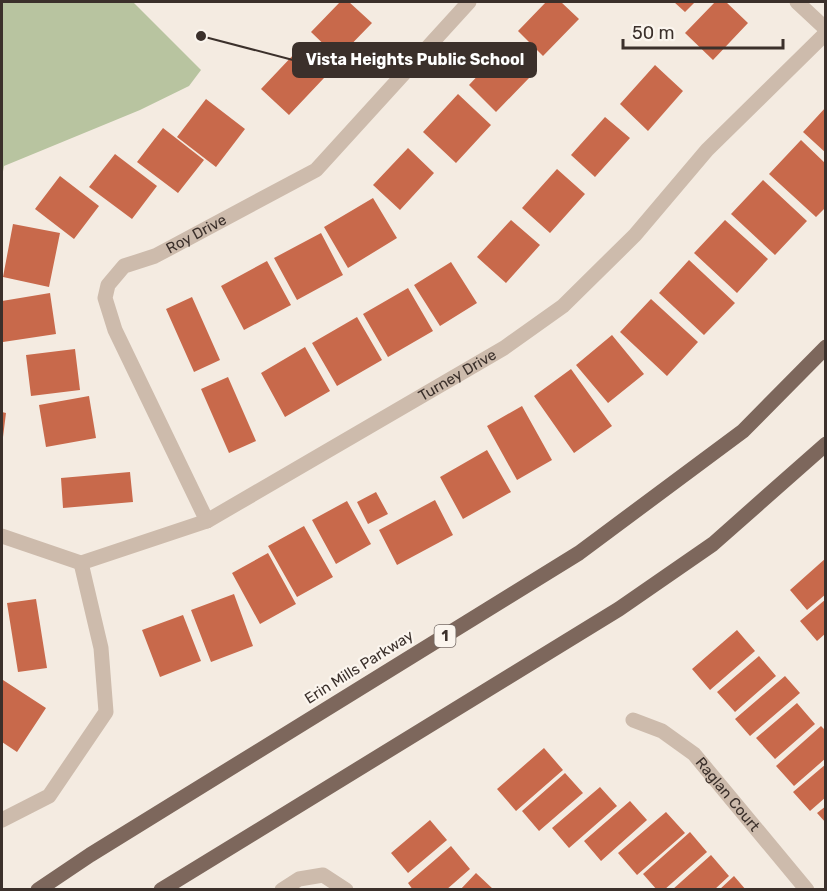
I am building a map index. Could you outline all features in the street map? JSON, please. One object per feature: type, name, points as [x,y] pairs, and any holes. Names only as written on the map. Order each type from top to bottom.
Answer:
[{"type":"main road","name":"Erin Mills Parkway","points":[[38,890],[90,855],[579,553],[743,431],[825,347]]},
{"type":"main road","points":[[161,890],[619,609],[713,544],[825,444]]},
{"type":"street","name":"Roy Drive","points":[[207,522],[115,330],[105,298],[108,285],[124,266],[155,256],[316,170],[469,2]]},
{"type":"street","points":[[797,2],[825,31]]},
{"type":"street","name":"Turney Drive","points":[[81,563],[207,522],[504,348],[563,306],[635,235],[707,150],[825,31]]},
{"type":"street","points":[[2,536],[81,563],[101,648],[106,712],[49,796],[2,820]]},
{"type":"street","name":"Raglan Court","points":[[633,720],[662,731],[694,754],[807,890]]},
{"type":"street","points":[[282,890],[299,879],[323,875],[346,890]]},
{"type":"green space","points":[[2,2],[133,2],[201,70],[189,86],[140,110],[4,166],[2,177]]},
{"type":"building","points":[[340,2],[349,2],[372,23],[338,58],[311,32]]},
{"type":"building","points":[[546,2],[561,2],[579,19],[543,56],[518,31]]},
{"type":"building","points":[[674,2],[695,2],[685,12]]},
{"type":"building","points":[[715,2],[726,2],[748,23],[713,60],[685,33]]},
{"type":"building","points":[[502,50],[530,77],[496,112],[469,85]]},
{"type":"building","points":[[296,52],[324,78],[289,115],[261,89]]},
{"type":"building","points":[[655,65],[683,91],[648,131],[620,104]]},
{"type":"building","points":[[458,94],[491,125],[456,163],[423,132]]},
{"type":"building","points":[[206,99],[245,129],[216,167],[177,137]]},
{"type":"building","points":[[826,107],[826,153],[803,132]]},
{"type":"building","points":[[605,117],[630,138],[595,177],[571,155]]},
{"type":"building","points":[[163,128],[204,160],[178,193],[137,162]]},
{"type":"building","points":[[801,140],[826,164],[826,207],[816,217],[769,174]]},
{"type":"building","points":[[408,148],[434,173],[400,210],[373,185]]},
{"type":"building","points":[[115,154],[157,186],[132,219],[89,187]]},
{"type":"building","points":[[557,169],[585,194],[550,233],[522,208]]},
{"type":"building","points":[[60,176],[99,206],[74,239],[35,209]]},
{"type":"building","points":[[763,180],[807,221],[775,255],[731,214]]},
{"type":"building","points":[[373,198],[397,238],[348,268],[324,227]]},
{"type":"building","points":[[511,220],[540,245],[506,283],[477,257]]},
{"type":"building","points":[[725,220],[768,259],[737,293],[694,253]]},
{"type":"building","points":[[13,224],[60,233],[49,287],[3,277]]},
{"type":"building","points":[[321,233],[343,275],[297,300],[274,258]]},
{"type":"building","points":[[689,260],[735,303],[704,335],[659,293]]},
{"type":"building","points":[[267,261],[291,305],[244,330],[221,286]]},
{"type":"building","points":[[451,262],[477,303],[440,326],[414,285]]},
{"type":"building","points":[[408,288],[433,331],[388,357],[363,314]]},
{"type":"building","points":[[50,293],[56,334],[3,342],[2,301]]},
{"type":"building","points":[[192,297],[220,360],[194,372],[166,309]]},
{"type":"building","points":[[651,299],[698,342],[667,376],[620,332]]},
{"type":"building","points":[[357,317],[382,360],[337,386],[312,343]]},
{"type":"building","points":[[612,335],[644,374],[608,403],[576,365]]},
{"type":"building","points":[[305,347],[330,391],[285,417],[261,373]]},
{"type":"building","points":[[75,349],[80,390],[31,396],[26,355]]},
{"type":"building","points":[[571,369],[612,426],[574,453],[534,396]]},
{"type":"building","points":[[228,377],[256,441],[229,453],[201,389]]},
{"type":"building","points":[[89,396],[96,438],[46,447],[39,405]]},
{"type":"building","points":[[522,406],[552,460],[517,480],[487,426]]},
{"type":"building","points":[[2,412],[6,413],[3,437],[2,437]]},
{"type":"building","points":[[487,450],[511,492],[463,519],[440,477]]},
{"type":"building","points":[[130,472],[133,502],[63,508],[61,478]]},
{"type":"building","points":[[376,492],[388,514],[368,524],[357,502]]},
{"type":"building","points":[[435,500],[453,535],[397,565],[379,530]]},
{"type":"building","points":[[347,501],[371,544],[336,564],[312,520]]},
{"type":"building","points":[[304,526],[333,577],[297,597],[268,546]]},
{"type":"building","points":[[268,553],[296,604],[260,624],[232,573]]},
{"type":"building","points":[[826,558],[826,594],[807,610],[790,590]]},
{"type":"building","points":[[234,594],[253,646],[211,662],[191,610]]},
{"type":"building","points":[[36,599],[47,668],[18,672],[7,603]]},
{"type":"building","points":[[826,599],[826,633],[817,641],[800,621]]},
{"type":"building","points":[[183,615],[201,661],[160,677],[142,630]]},
{"type":"building","points":[[737,630],[755,651],[710,690],[692,669]]},
{"type":"building","points":[[759,656],[776,676],[735,712],[717,692]]},
{"type":"building","points":[[785,676],[800,693],[750,736],[735,719]]},
{"type":"building","points":[[3,680],[46,708],[17,752],[2,742]]},
{"type":"building","points":[[797,703],[815,724],[775,759],[756,738]]},
{"type":"building","points":[[821,726],[826,731],[826,758],[794,786],[776,766]]},
{"type":"building","points":[[544,748],[563,770],[516,811],[497,789]]},
{"type":"building","points":[[826,764],[826,797],[810,811],[793,792]]},
{"type":"building","points":[[565,773],[583,793],[539,831],[522,811]]},
{"type":"building","points":[[600,787],[617,806],[569,848],[552,828]]},
{"type":"building","points":[[630,801],[647,820],[601,861],[584,841]]},
{"type":"building","points":[[826,806],[826,823],[817,813]]},
{"type":"building","points":[[666,812],[685,833],[637,875],[618,853]]},
{"type":"building","points":[[430,820],[447,840],[408,873],[391,853]]},
{"type":"building","points":[[690,832],[707,852],[664,890],[657,890],[643,874]]},
{"type":"building","points":[[451,846],[470,869],[446,890],[413,890],[408,883]]},
{"type":"building","points":[[711,855],[729,876],[714,890],[672,890]]},
{"type":"building","points":[[476,873],[494,890],[460,890]]},
{"type":"building","points":[[734,876],[746,890],[719,890]]},
{"type":"place","name":"Vista Heights Public School","points":[[201,36]]}]
